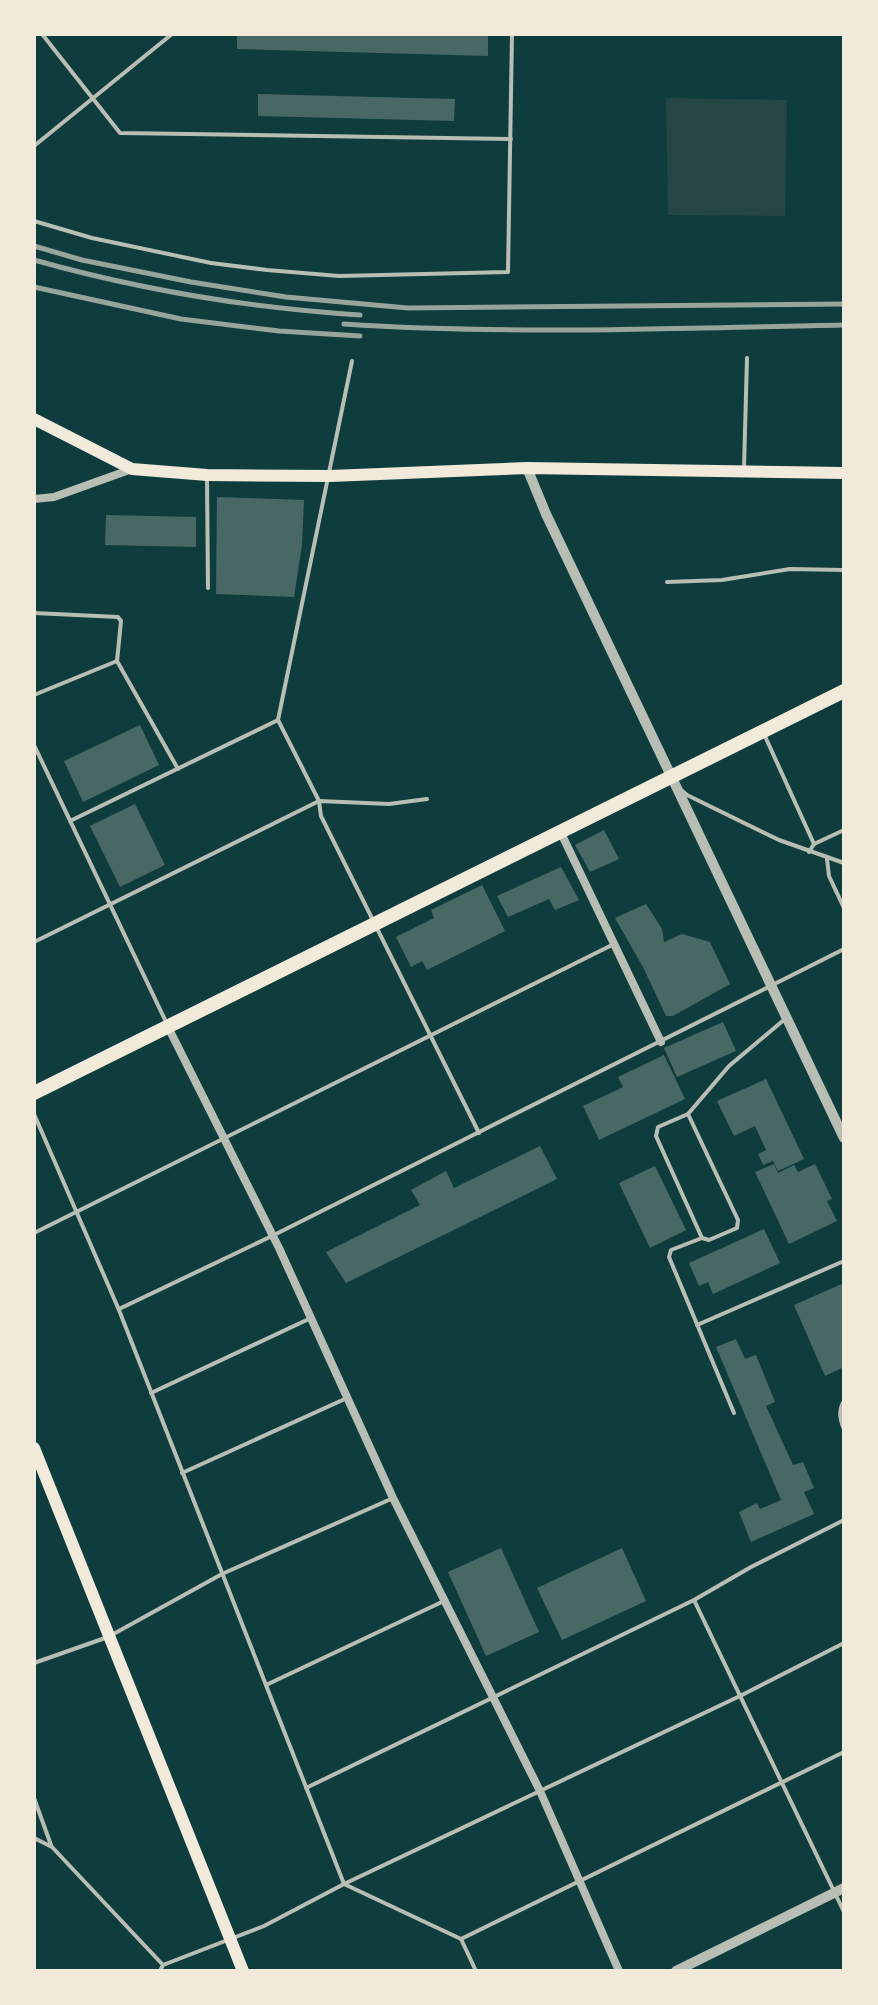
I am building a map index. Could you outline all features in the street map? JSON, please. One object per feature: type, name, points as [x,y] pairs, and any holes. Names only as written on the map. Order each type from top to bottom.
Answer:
[{"type":"main road","points":[[34,419],[132,469],[207,475],[330,476],[527,468],[844,473]]},
{"type":"main road","points":[[34,1093],[561,833],[674,781],[844,691]]},
{"type":"main road","points":[[35,1453],[243,1971]]},
{"type":"street","points":[[527,468],[546,514],[844,1138]]},
{"type":"street","points":[[34,499],[54,497],[132,469]]},
{"type":"street","points":[[561,833],[661,1042]]},
{"type":"street","points":[[168,1027],[272,1236],[393,1498],[540,1791],[619,1971]]},
{"type":"street","points":[[676,1971],[839,1891]]},
{"type":"lane","points":[[42,34],[116,130],[125,134],[511,139]]},
{"type":"lane","points":[[34,146],[172,34]]},
{"type":"lane","points":[[34,221],[92,238],[267,270],[339,276],[508,272],[512,34]]},
{"type":"lane","points":[[744,473],[747,358]]},
{"type":"lane","points":[[352,361],[278,720],[319,801],[321,816],[479,1133]]},
{"type":"lane","points":[[207,475],[208,588]]},
{"type":"lane","points":[[667,582],[722,580],[790,569],[844,570]]},
{"type":"lane","points":[[34,613],[118,617],[121,621],[117,661],[178,769]]},
{"type":"lane","points":[[34,695],[117,661]]},
{"type":"lane","points":[[70,821],[278,720]]},
{"type":"lane","points":[[763,732],[814,844]]},
{"type":"lane","points":[[34,745],[168,1027]]},
{"type":"lane","points":[[674,781],[687,795],[735,819],[809,852],[844,863]]},
{"type":"lane","points":[[34,942],[319,801],[389,804],[427,799]]},
{"type":"lane","points":[[809,852],[814,844],[844,830]]},
{"type":"lane","points":[[827,859],[829,876],[844,908]]},
{"type":"lane","points":[[34,1233],[614,944]]},
{"type":"lane","points":[[119,1310],[844,949]]},
{"type":"lane","points":[[702,1238],[656,1136],[658,1127],[688,1114],[729,1066],[786,1017]]},
{"type":"lane","points":[[34,1114],[119,1310],[344,1884],[461,1939],[476,1971]]},
{"type":"lane","points":[[688,1114],[738,1220],[737,1228],[709,1240],[702,1238],[671,1250],[669,1257],[734,1413]]},
{"type":"lane","points":[[697,1325],[844,1261]]},
{"type":"lane","points":[[151,1393],[311,1318]]},
{"type":"lane","points":[[182,1473],[347,1398]]},
{"type":"lane","points":[[844,1401],[840,1406],[840,1421],[844,1429]]},
{"type":"lane","points":[[34,1663],[108,1637],[222,1574],[393,1498]]},
{"type":"lane","points":[[306,1788],[694,1600],[844,1520]]},
{"type":"lane","points":[[694,1600],[782,1782],[839,1891],[844,1912]]},
{"type":"lane","points":[[266,1685],[444,1601]]},
{"type":"lane","points":[[160,1971],[163,1965],[264,1926],[344,1884],[740,1696],[844,1643]]},
{"type":"lane","points":[[461,1939],[844,1752]]},
{"type":"lane","points":[[34,1798],[52,1847]]},
{"type":"lane","points":[[34,1838],[52,1847],[163,1965]]},
{"type":"shaded area","points":[[666,98],[787,100],[785,216],[668,215]]},
{"type":"building","points":[[237,34],[488,36],[488,56],[237,49]]},
{"type":"building","points":[[258,94],[455,99],[454,121],[258,116]]},
{"type":"building","points":[[217,497],[304,500],[302,545],[294,597],[216,594]]},
{"type":"building","points":[[106,515],[196,517],[196,547],[105,545]]},
{"type":"building","points":[[140,725],[159,765],[83,802],[64,761]]},
{"type":"building","points":[[135,804],[165,865],[120,887],[90,826]]},
{"type":"building","points":[[604,830],[619,859],[590,872],[575,845]]},
{"type":"building","points":[[561,867],[579,900],[555,910],[549,899],[508,917],[497,896]]},
{"type":"building","points":[[482,885],[505,931],[427,970],[422,961],[411,967],[396,937],[434,918],[431,910]]},
{"type":"building","points":[[646,904],[662,929],[664,942],[682,934],[710,942],[730,984],[673,1016],[666,1016],[615,918]]},
{"type":"building","points":[[723,1022],[736,1051],[677,1077],[664,1048]]},
{"type":"building","points":[[664,1055],[685,1099],[599,1140],[583,1106],[623,1087],[618,1077]]},
{"type":"building","points":[[766,1079],[804,1159],[778,1171],[773,1161],[763,1165],[758,1154],[766,1150],[755,1126],[734,1136],[717,1101]]},
{"type":"building","points":[[540,1146],[557,1179],[346,1283],[326,1252],[420,1205],[411,1190],[446,1171],[454,1188]]},
{"type":"building","points":[[774,1164],[778,1173],[794,1165],[798,1172],[815,1164],[832,1199],[827,1201],[837,1221],[789,1244],[755,1172]]},
{"type":"building","points":[[655,1166],[686,1230],[650,1248],[619,1183]]},
{"type":"building","points":[[764,1229],[780,1263],[713,1294],[708,1282],[699,1286],[689,1263]]},
{"type":"building","points":[[844,1283],[844,1367],[825,1376],[794,1305]]},
{"type":"building","points":[[736,1339],[745,1359],[756,1355],[775,1402],[766,1406],[793,1465],[803,1462],[814,1488],[804,1492],[814,1514],[751,1542],[739,1512],[757,1503],[760,1509],[781,1500],[716,1347]]},
{"type":"building","points":[[501,1548],[539,1632],[486,1656],[448,1572]]},
{"type":"building","points":[[622,1548],[646,1601],[562,1640],[537,1588]]},
{"type":"railway","points":[[34,246],[82,260],[191,282],[286,297],[408,308],[844,304]]},
{"type":"railway","points":[[34,260],[196,296],[277,308],[360,315]]},
{"type":"railway","points":[[34,287],[181,319],[279,331],[360,336]]},
{"type":"railway","points":[[344,324],[531,330],[844,325]]}]
